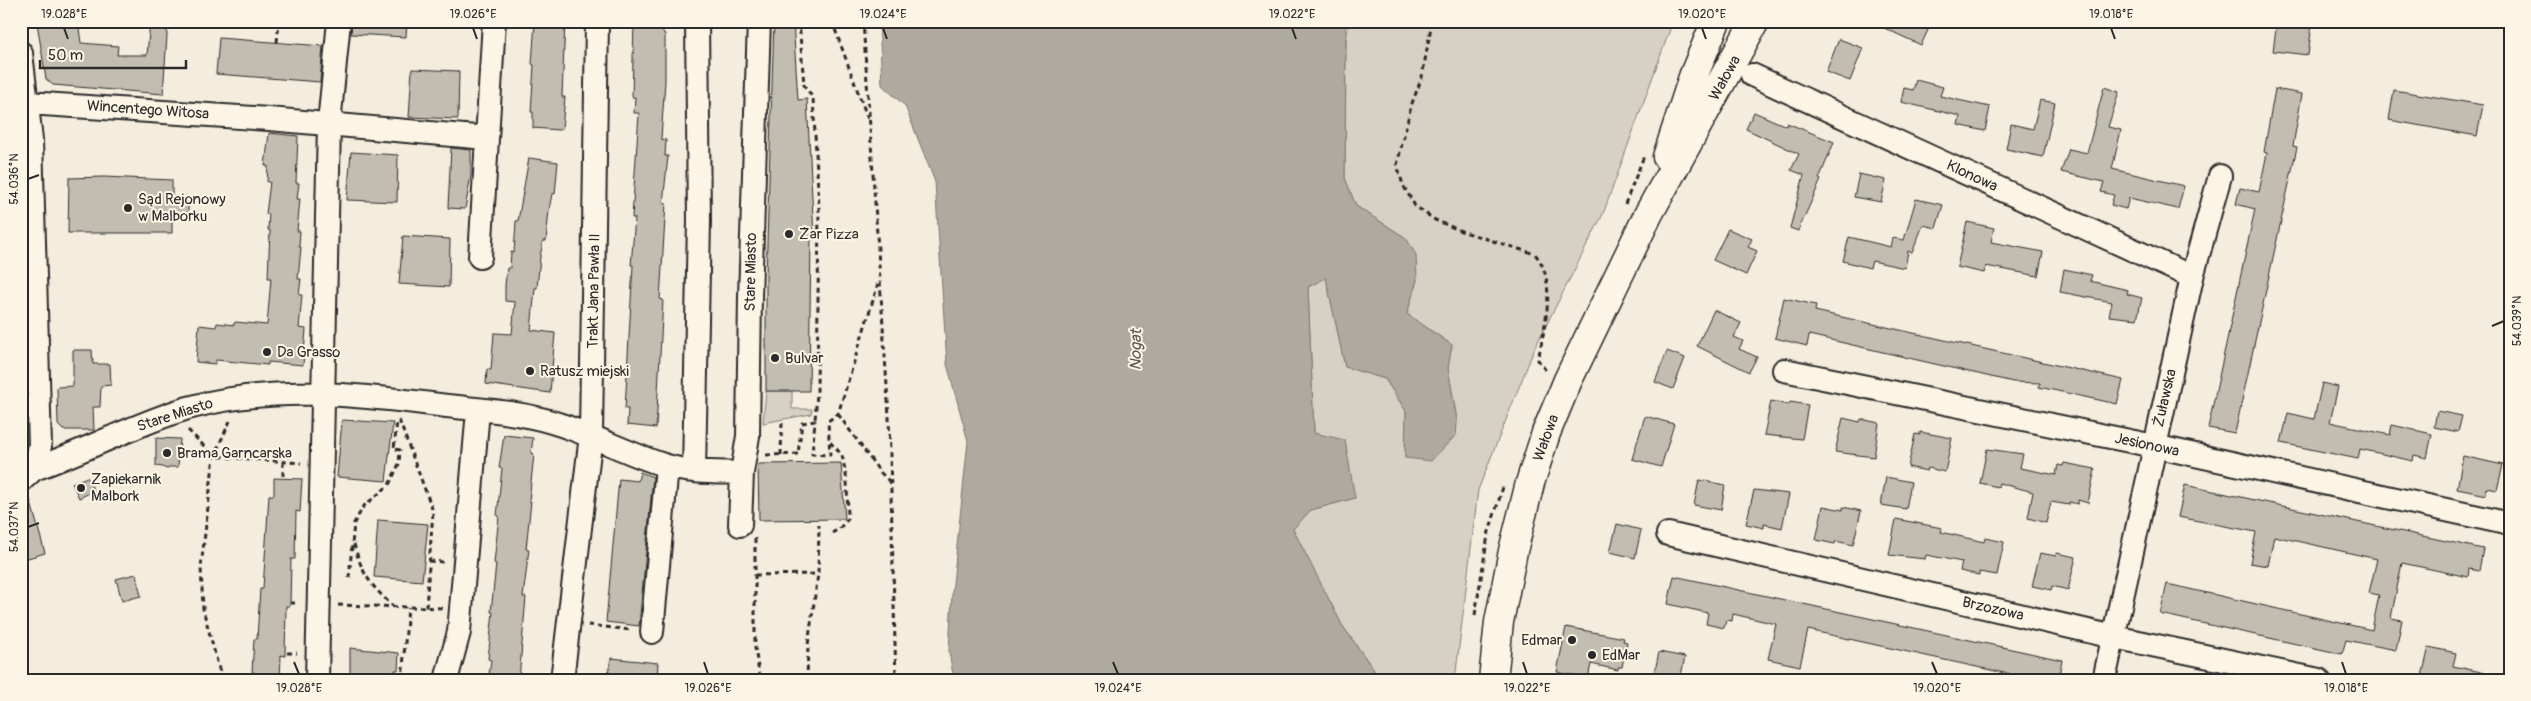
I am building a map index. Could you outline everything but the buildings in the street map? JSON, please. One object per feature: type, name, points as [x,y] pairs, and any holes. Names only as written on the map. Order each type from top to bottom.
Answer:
[{"type":"main road","name":"Wałowa","points":[[1648,213],[1693,77],[1716,21]]},
{"type":"main road","name":"Wałowa","points":[[1493,680],[1499,622],[1517,534],[1530,483],[1568,380],[1648,213],[1755,21]]},
{"type":"street","points":[[317,680],[329,124],[339,21]]},
{"type":"street","points":[[480,258],[494,21]]},
{"type":"street","name":"Trakt Jana Pawła II","points":[[562,680],[591,435],[597,21]]},
{"type":"street","points":[[694,471],[699,221],[697,21]]},
{"type":"street","name":"Stare Miasto","points":[[28,475],[162,417],[221,400],[323,392],[371,395],[532,417],[591,435],[667,466],[694,471],[742,473],[748,436],[749,410],[750,297],[759,21]]},
{"type":"street","points":[[21,53],[25,97],[40,446],[28,475]]},
{"type":"street","name":"Klonowa","points":[[1752,75],[2192,277]]},
{"type":"street","name":"Wincentego Witosa","points":[[25,97],[329,124]]},
{"type":"street","points":[[329,124],[487,138]]},
{"type":"street","name":"Żuławska","points":[[2104,680],[2192,277],[2220,176]]},
{"type":"street","name":"Jesionowa","points":[[1784,370],[2154,446],[2510,524]]},
{"type":"street","points":[[446,680],[458,632],[478,410]]},
{"type":"street","points":[[652,632],[667,466]]},
{"type":"street","points":[[742,473],[748,530]]},
{"type":"street","name":"Brzozowa","points":[[1668,534],[2114,637],[2319,680]]},
{"type":"path","points":[[277,42],[279,21]]},
{"type":"path","points":[[799,21],[804,85],[813,98],[819,207],[817,392],[812,454],[830,455],[828,421],[838,414],[879,281]]},
{"type":"path","points":[[832,21],[871,128]]},
{"type":"path","points":[[862,21],[871,128],[892,484],[896,680]]},
{"type":"path","points":[[1432,21],[1422,77],[1411,106],[1397,165],[1403,185],[1415,206],[1435,220],[1461,232],[1534,254],[1543,264],[1547,298],[1538,360],[1545,372],[1568,380]]},
{"type":"path","points":[[222,680],[203,609],[201,567],[214,456],[241,397]]},
{"type":"path","points":[[349,578],[354,523],[364,506],[389,485],[399,464],[400,450],[394,449],[397,412],[401,428],[433,511],[426,608]]},
{"type":"path","points":[[838,414],[880,472],[892,484]]},
{"type":"path","points":[[768,455],[798,454],[802,422],[815,421]]},
{"type":"path","points":[[781,455],[782,422]]},
{"type":"path","points":[[181,423],[214,456]]},
{"type":"path","points":[[829,441],[842,454],[846,480],[848,519],[839,529],[832,533]]},
{"type":"path","points":[[183,454],[322,465]]},
{"type":"path","points":[[283,462],[283,478]]},
{"type":"path","points":[[807,680],[808,645],[818,574],[818,525]]},
{"type":"path","points":[[748,530],[755,575],[755,648],[760,680]]},
{"type":"path","points":[[353,541],[360,569],[372,587],[393,606]]},
{"type":"path","points":[[755,575],[818,574]]},
{"type":"path","points":[[336,604],[444,608]]},
{"type":"path","points":[[402,680],[408,607]]},
{"type":"path","points":[[569,623],[652,632]]},
{"type":"shaded area","points":[[1349,21],[1673,21],[1603,214],[1535,347],[1478,490],[1455,680],[1381,680],[1342,625],[1292,529],[1311,510],[1355,498],[1314,433],[1308,287],[1326,277],[1345,367],[1385,379],[1406,411],[1405,458],[1456,435],[1457,420],[1448,368],[1452,345],[1407,314],[1417,280],[1406,238],[1356,206],[1345,178],[1346,41]]},
{"type":"shaded area","points":[[766,391],[792,391],[792,409],[812,409],[811,414],[763,423]]},
{"type":"water","name":"Nogat","points":[[879,21],[1346,21],[1345,178],[1356,206],[1406,238],[1416,255],[1417,280],[1407,314],[1452,345],[1448,368],[1457,420],[1456,435],[1431,461],[1405,458],[1406,411],[1385,379],[1345,367],[1326,278],[1308,287],[1314,433],[1345,440],[1355,498],[1311,510],[1293,529],[1342,625],[1381,680],[954,680],[949,652],[952,593],[968,441],[947,364],[935,182],[905,106],[882,85]]},
{"type":"place","name":"Sąd Rejonowy w Malborku","points":[[128,208]]},
{"type":"place","name":"Żar Pizza","points":[[789,234]]},
{"type":"place","name":"Da Grasso","points":[[267,352]]},
{"type":"place","name":"Bulvar","points":[[775,358]]},
{"type":"place","name":"Ratusz miejski","points":[[530,371]]},
{"type":"place","name":"Brama Garncarska","points":[[167,453]]},
{"type":"place","name":"Zapiekarnik Malbork","points":[[81,488]]},
{"type":"place","name":"Edmar","points":[[1572,640]]},
{"type":"place","name":"EdMar","points":[[1592,655]]}]
